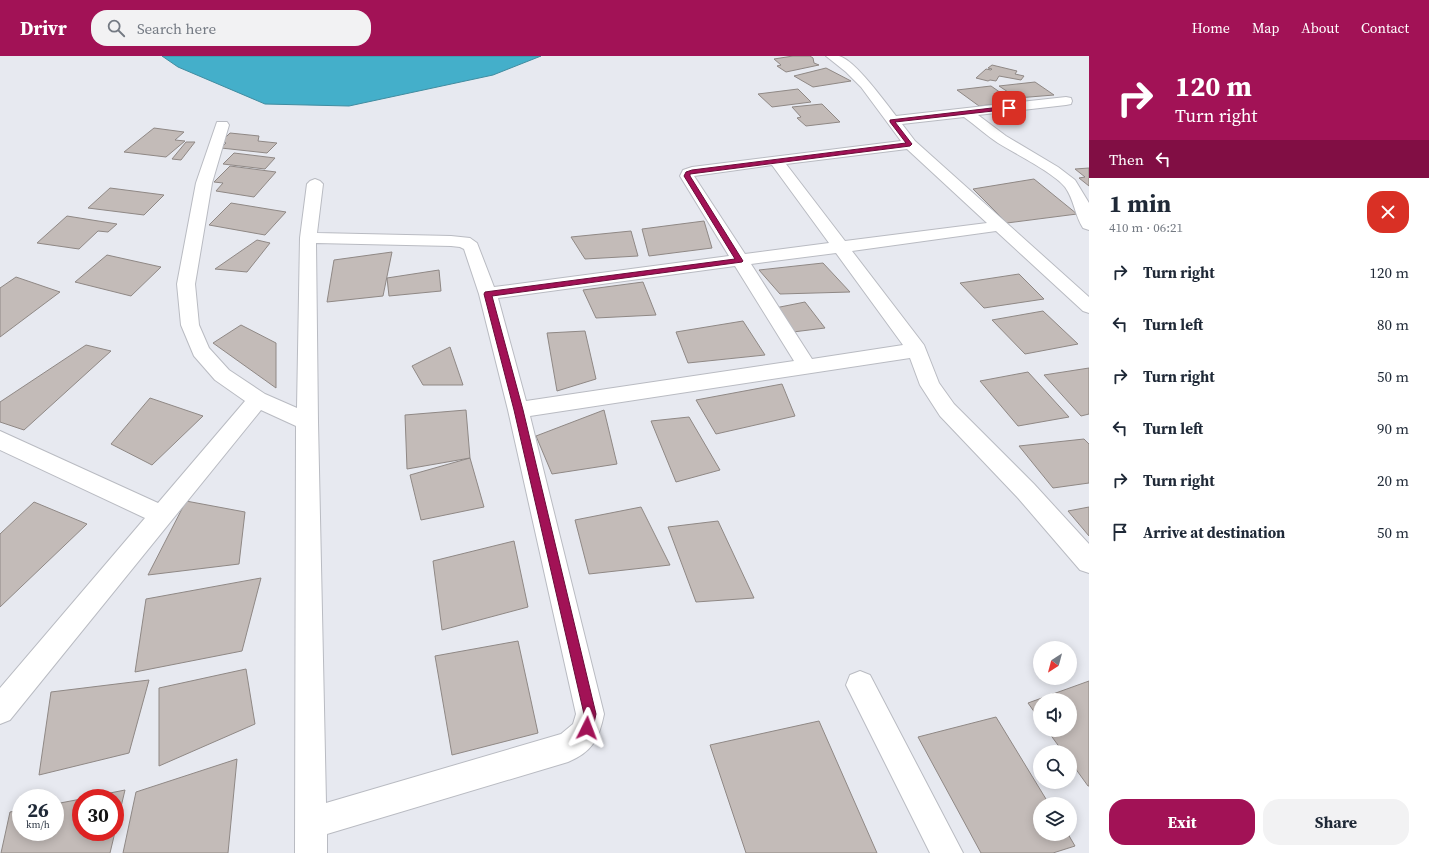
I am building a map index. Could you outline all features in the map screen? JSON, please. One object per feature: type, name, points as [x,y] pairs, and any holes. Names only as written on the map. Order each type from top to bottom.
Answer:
[{"type":"street","points":[[832,56],[850,69],[865,84],[910,144],[998,226],[1089,307]]},
{"type":"street","points":[[892,121],[1066,101]]},
{"type":"street","points":[[967,113],[1000,139],[1053,170],[1070,183],[1081,202],[1089,225]]},
{"type":"street","points":[[222,125],[204,184],[186,284],[190,325],[201,351],[222,375],[258,400],[307,422]]},
{"type":"street","points":[[807,366],[687,176],[688,173],[692,171],[910,144]]},
{"type":"street","points":[[776,161],[917,350],[930,385],[948,410],[1026,491],[1089,562]]},
{"type":"street","points":[[311,853],[307,422],[308,238],[315,184]]},
{"type":"street","points":[[488,294],[998,226]]},
{"type":"street","points":[[308,238],[464,242],[471,247],[475,254],[488,294],[518,410],[590,714],[587,728],[582,738],[568,747],[311,823]]},
{"type":"street","points":[[518,410],[917,350]]},
{"type":"street","points":[[0,710],[258,400]]},
{"type":"street","points":[[0,440],[161,515]]},
{"type":"street","points":[[860,685],[947,853]]},
{"type":"water","points":[[162,56],[541,56],[493,75],[349,106],[265,104],[178,67]]},
{"type":"building","points":[[793,56],[810,56],[813,58],[814,63],[819,65],[786,72],[777,66],[781,65],[774,59]]},
{"type":"building","points":[[992,65],[1017,71],[1015,74],[1024,76],[1021,80],[999,76],[996,81],[976,78],[986,69],[991,70],[992,69],[988,68]]},
{"type":"building","points":[[826,68],[851,81],[813,87],[794,76]]},
{"type":"building","points":[[1035,82],[1054,95],[1017,98],[999,86]]},
{"type":"building","points":[[991,86],[1014,102],[979,106],[957,90]]},
{"type":"building","points":[[798,89],[811,102],[772,107],[758,94]]},
{"type":"building","points":[[822,104],[840,122],[806,126],[797,118],[801,117],[792,107]]},
{"type":"building","points":[[154,128],[184,132],[175,140],[185,141],[166,157],[124,152]]},
{"type":"building","points":[[230,133],[259,136],[258,141],[277,143],[267,153],[221,148],[226,143],[222,141]]},
{"type":"building","points":[[186,142],[195,142],[181,160],[172,159]]},
{"type":"building","points":[[234,153],[275,158],[265,169],[223,164]]},
{"type":"building","points":[[230,166],[276,172],[254,197],[216,191],[223,183],[214,182]]},
{"type":"building","points":[[1089,168],[1089,186],[1079,178],[1085,177],[1075,169]]},
{"type":"building","points":[[1034,179],[1077,214],[1007,223],[973,189]]},
{"type":"building","points":[[110,188],[164,195],[144,215],[88,208]]},
{"type":"building","points":[[231,203],[286,212],[265,235],[209,225]]},
{"type":"building","points":[[67,216],[117,224],[108,232],[98,231],[79,249],[37,243]]},
{"type":"building","points":[[704,221],[712,248],[649,256],[642,229]]},
{"type":"building","points":[[631,231],[638,256],[585,259],[571,237]]},
{"type":"building","points":[[257,240],[270,243],[247,272],[215,269]]},
{"type":"building","points":[[392,252],[383,296],[327,302],[334,260]]},
{"type":"building","points":[[107,255],[161,267],[131,296],[75,282]]},
{"type":"building","points":[[823,263],[850,292],[780,294],[759,270]]},
{"type":"building","points":[[439,270],[441,291],[389,296],[387,278]]},
{"type":"building","points":[[1019,274],[1044,299],[984,308],[960,283]]},
{"type":"building","points":[[16,277],[60,292],[0,337],[0,288]]},
{"type":"building","points":[[643,282],[656,315],[596,318],[583,290]]},
{"type":"building","points":[[805,302],[825,328],[793,332],[770,309]]},
{"type":"building","points":[[1043,311],[1078,344],[1025,354],[992,320]]},
{"type":"building","points":[[743,321],[765,355],[688,363],[676,332]]},
{"type":"building","points":[[241,325],[276,343],[276,388],[213,343]]},
{"type":"building","points":[[585,331],[596,379],[557,391],[547,333]]},
{"type":"building","points":[[86,345],[111,351],[24,430],[0,422],[0,402]]},
{"type":"building","points":[[450,347],[463,385],[423,385],[412,366]]},
{"type":"building","points":[[1089,368],[1089,414],[1081,416],[1044,375]]},
{"type":"building","points":[[1028,372],[1069,417],[1018,426],[980,381]]},
{"type":"building","points":[[782,384],[795,416],[716,434],[696,400]]},
{"type":"building","points":[[150,398],[203,416],[152,465],[111,444]]},
{"type":"building","points":[[466,410],[470,458],[407,469],[405,415]]},
{"type":"building","points":[[604,410],[617,464],[552,474],[536,436]]},
{"type":"building","points":[[689,417],[720,470],[676,482],[651,421]]},
{"type":"building","points":[[1084,439],[1089,444],[1089,483],[1053,488],[1019,446]]},
{"type":"building","points":[[470,458],[484,507],[421,520],[410,475]]},
{"type":"building","points":[[186,501],[245,512],[239,564],[148,575]]},
{"type":"building","points":[[34,502],[87,524],[0,607],[0,534]]},
{"type":"building","points":[[641,507],[670,565],[589,574],[575,520]]},
{"type":"building","points":[[1089,507],[1089,536],[1068,511]]},
{"type":"building","points":[[718,521],[754,598],[696,602],[668,527]]},
{"type":"building","points":[[514,541],[528,607],[442,630],[433,561]]},
{"type":"building","points":[[261,578],[242,651],[135,672],[146,599]]},
{"type":"building","points":[[518,641],[538,733],[452,755],[435,656]]},
{"type":"building","points":[[246,669],[255,724],[159,766],[159,688]]},
{"type":"building","points":[[149,680],[129,753],[39,775],[51,692]]},
{"type":"building","points":[[1089,681],[1089,786],[1077,771],[1077,745],[1058,745],[1052,737],[1077,737],[1077,693],[1056,693]]},
{"type":"building","points":[[1033,701],[1033,710],[1028,703]]},
{"type":"building","points":[[996,717],[1033,778],[1033,789],[1040,789],[1045,797],[1033,797],[1033,841],[1072,841],[1075,846],[1053,853],[981,853],[918,737]]},
{"type":"building","points":[[819,721],[877,853],[746,853],[710,745]]},
{"type":"building","points":[[237,759],[228,853],[123,853],[136,792]]},
{"type":"building","points":[[72,801],[72,841],[113,841],[110,853],[1,853],[10,812],[12,812],[12,841],[64,841],[64,802]]},
{"type":"route","points":[[587,728],[590,714],[518,410],[488,294],[740,261],[687,176],[688,173],[692,171],[910,144],[892,121],[1009,108]]}]
